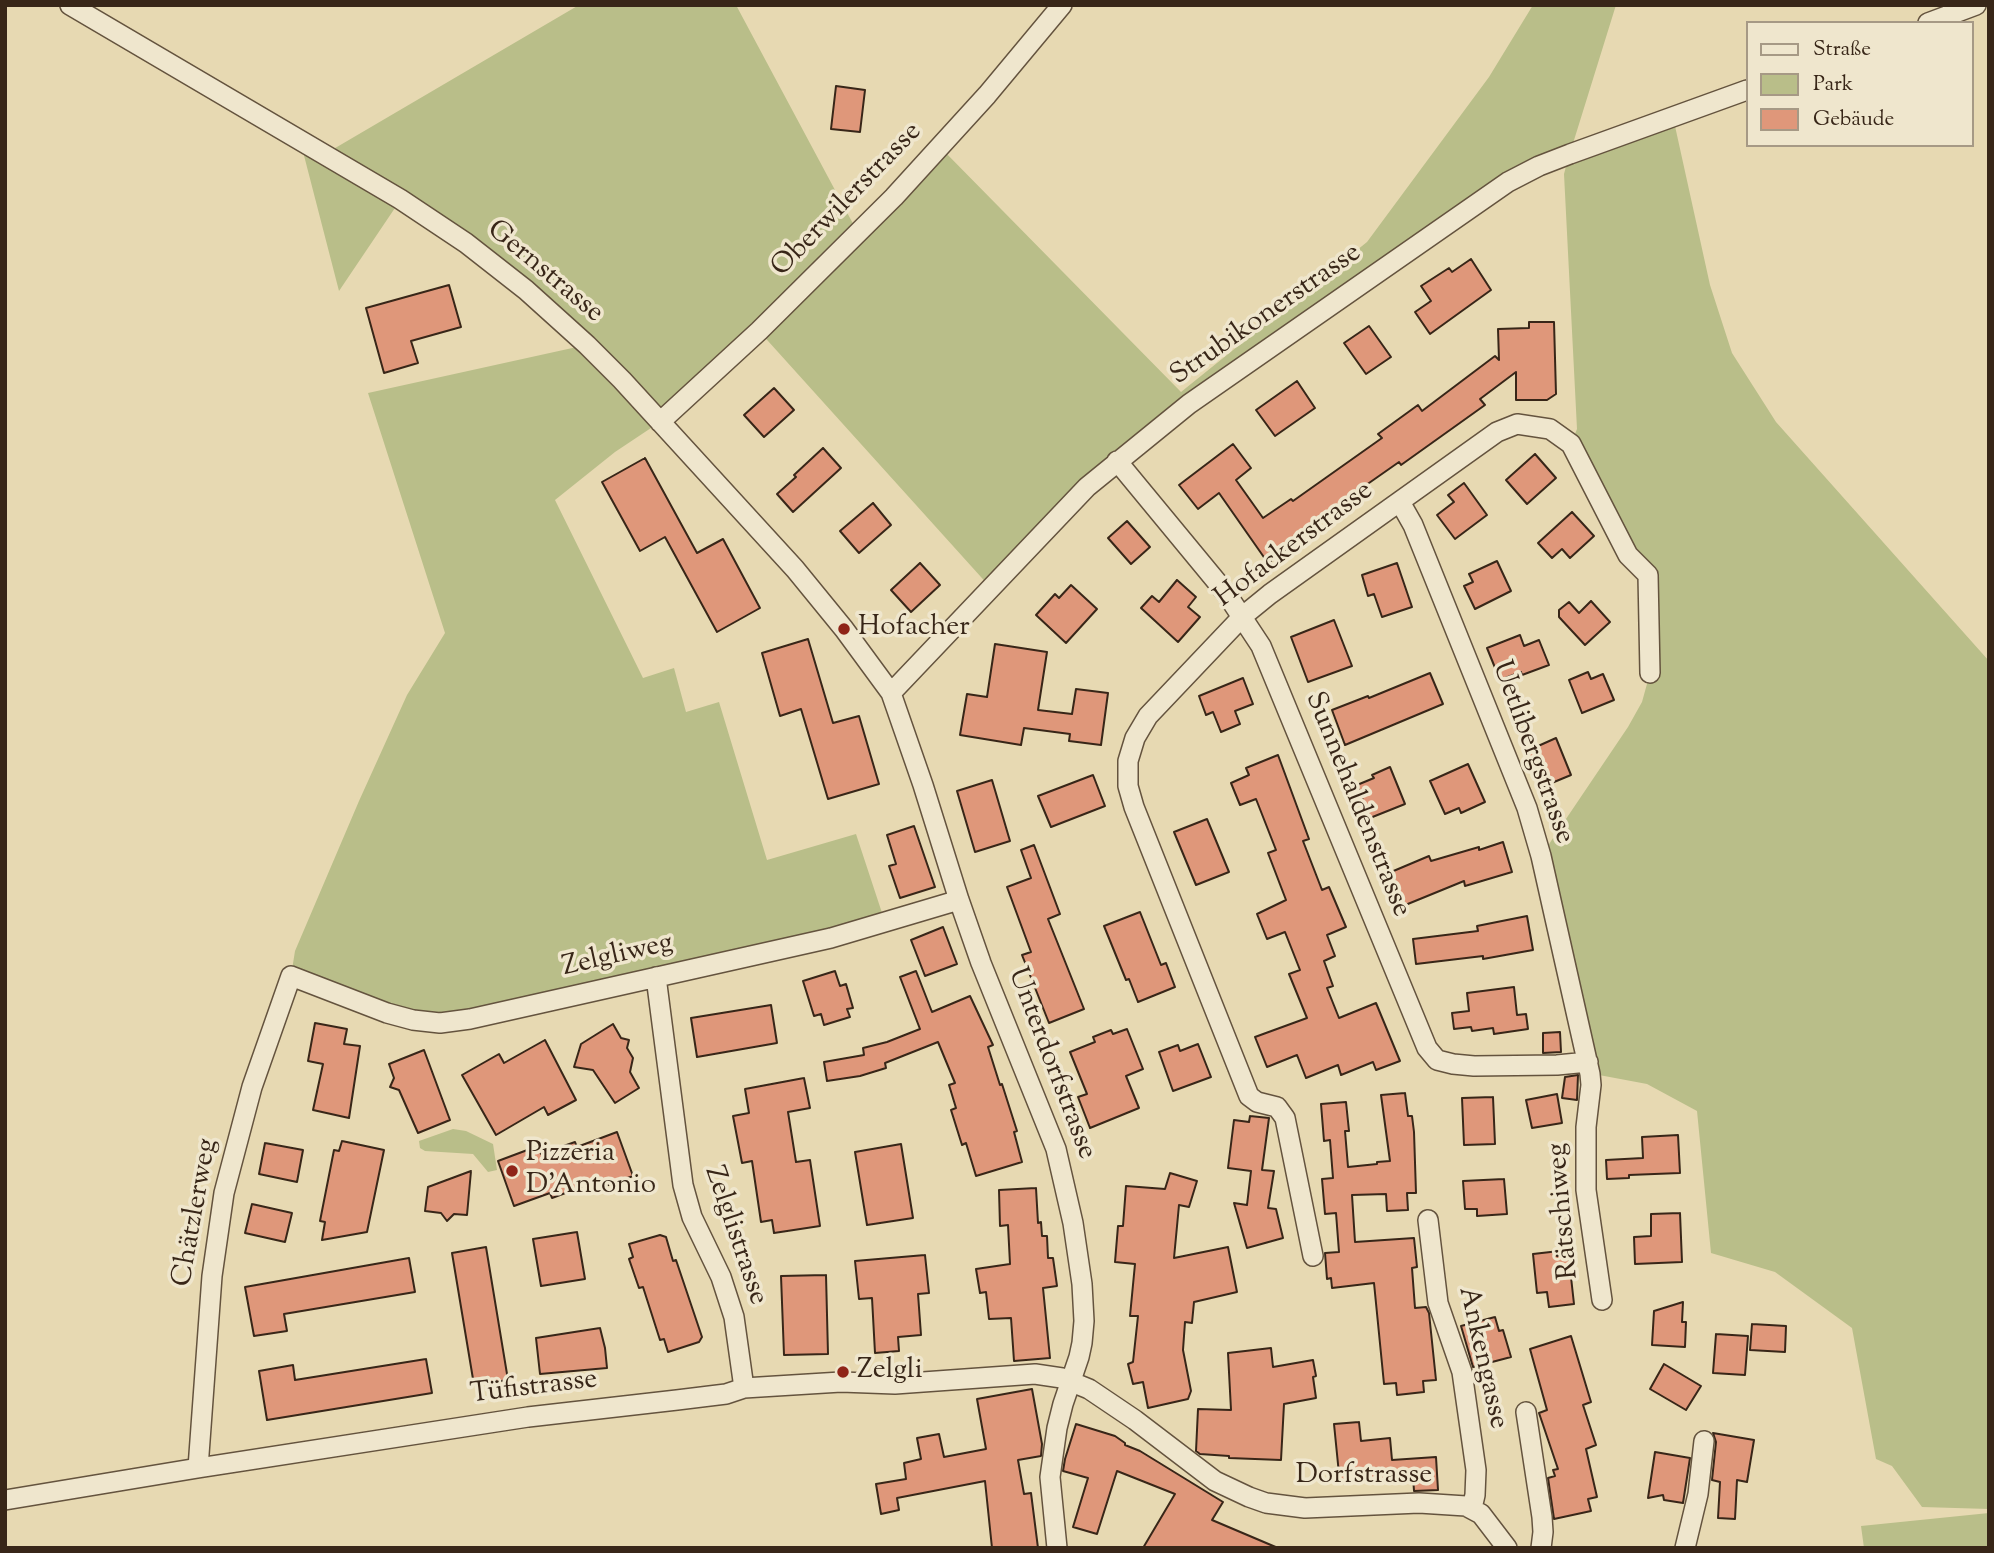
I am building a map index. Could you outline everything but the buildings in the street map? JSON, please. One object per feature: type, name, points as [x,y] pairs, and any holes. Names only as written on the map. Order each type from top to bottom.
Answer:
[{"type":"street","name":"Gernstrasse","points":[[70,5],[400,199],[466,243],[526,290],[587,345],[810,587],[891,693]]},
{"type":"street","name":"Oberwilerstrasse","points":[[660,422],[759,331],[894,197],[987,95],[1062,5]]},
{"type":"street","points":[[1933,21],[1976,5]]},
{"type":"street","name":"Strubikonerstrasse","points":[[891,693],[1087,487],[1200,396],[1508,182],[1570,154],[1745,91]]},
{"type":"street","name":"Hofackerstrasse","points":[[1313,1256],[1285,1118],[1277,1107],[1257,1102],[1249,1096],[1142,827],[1128,786],[1128,761],[1135,738],[1149,716],[1243,616],[1497,432],[1517,424],[1550,429],[1571,444],[1628,555],[1648,575],[1650,673]]},
{"type":"street","name":"Sunnehaldenstrasse","points":[[1117,461],[1226,593],[1261,646],[1427,1048],[1437,1060],[1453,1064],[1589,1068]]},
{"type":"street","name":"Uetlibergstrasse","points":[[1400,502],[1413,525],[1527,808],[1541,856],[1589,1068]]},
{"type":"street","name":"Unterdorfstrasse","points":[[891,693],[981,962],[1056,1149],[1073,1223],[1082,1284],[1084,1321],[1082,1343],[1057,1428],[1050,1477],[1056,1548]]},
{"type":"street","name":"Zelgliweg","points":[[291,976],[387,1013],[440,1023],[470,1019],[831,938],[959,900]]},
{"type":"street","name":"Chätzlerweg","points":[[198,1468],[212,1276],[224,1193],[251,1087],[291,976]]},
{"type":"street","name":"Zelglistrasse","points":[[656,977],[683,1185],[692,1217],[721,1277],[734,1317],[744,1388]]},
{"type":"street","name":"Rätschiweg","points":[[1589,1068],[1586,1190],[1602,1300]]},
{"type":"street","name":"Ankengasse","points":[[1428,1220],[1437,1303],[1462,1373],[1476,1470],[1472,1508]]},
{"type":"street","name":"Tüfistrasse","points":[[5,1500],[528,1417],[726,1394],[744,1388],[841,1382],[895,1384],[1035,1374],[1072,1381]]},
{"type":"street","name":"Dorfstrasse","points":[[1072,1381],[1135,1420],[1215,1480],[1266,1503],[1305,1508],[1419,1503],[1472,1508]]},
{"type":"street","points":[[1526,1412],[1542,1517],[1541,1548]]},
{"type":"street","points":[[1685,1548],[1698,1494],[1704,1441]]},
{"type":"street","points":[[1472,1508],[1481,1514],[1507,1548]]},
{"type":"green space","points":[[579,5],[736,5],[858,233],[940,147],[1181,392],[1367,242],[1489,77],[1533,5],[1616,5],[1570,153],[1673,117],[1710,285],[1732,353],[1776,422],[1989,661],[1989,1509],[1922,1507],[1892,1466],[1876,1459],[1852,1328],[1775,1272],[1711,1253],[1697,1111],[1647,1084],[1599,1075],[1541,856],[1642,702],[1650,673],[1648,575],[1571,444],[1577,429],[1564,174],[1569,155],[1539,166],[1189,404],[990,587],[759,331],[660,422],[615,452],[555,500],[643,678],[674,668],[686,712],[719,702],[767,860],[856,834],[885,922],[440,1023],[291,976],[295,951],[359,801],[407,695],[445,633],[368,393],[586,345],[401,199],[339,291],[300,140],[325,154]]},
{"type":"green space","points":[[453,1129],[466,1131],[493,1144],[497,1170],[488,1172],[473,1154],[425,1151],[420,1148],[419,1141]]},
{"type":"green space","points":[[1989,1513],[1989,1548],[1864,1548],[1861,1526]]},
{"type":"place","name":"Hofacher","points":[[844,629]]},
{"type":"place","name":"Pizzeria D'Antonio","points":[[512,1171]]},
{"type":"place","name":"Zelgli","points":[[843,1372]]}]
